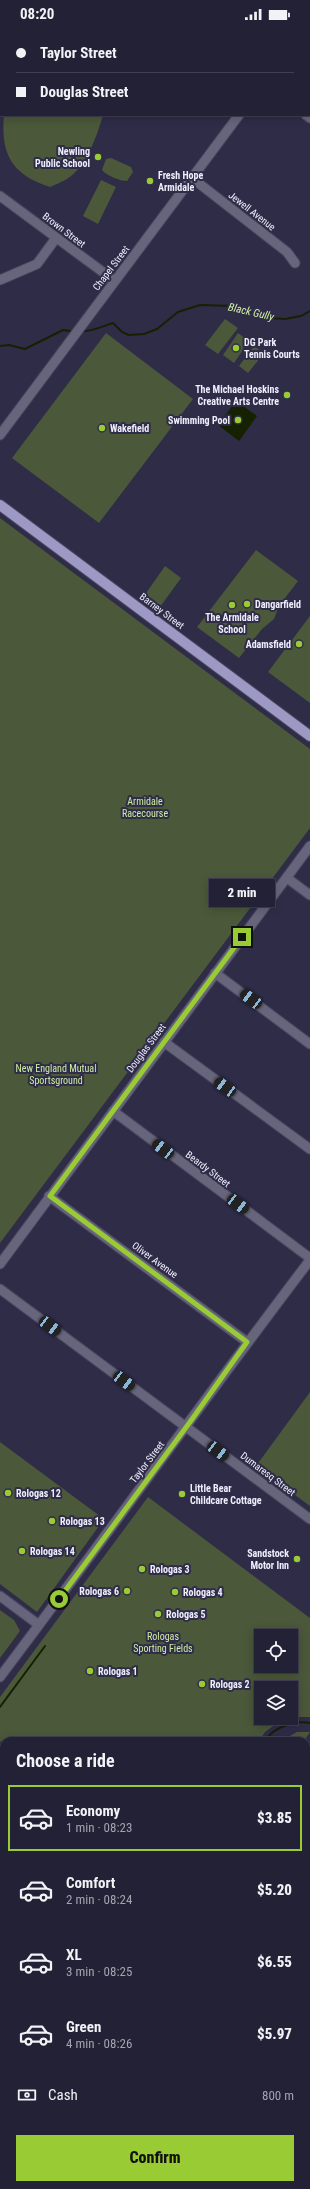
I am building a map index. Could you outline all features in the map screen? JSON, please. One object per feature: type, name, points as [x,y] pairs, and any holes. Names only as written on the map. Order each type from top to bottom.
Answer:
[{"type":"main road","name":"Barney Street","points":[[0,505],[310,736]]},
{"type":"street","name":"Chapel Street","points":[[0,435],[238,116]]},
{"type":"street","name":"Jewell Avenue","points":[[192,178],[287,252],[295,263]]},
{"type":"street","name":"Brown Street","points":[[0,196],[115,281]]},
{"type":"street","points":[[0,280],[36,264],[56,238]]},
{"type":"street","name":"Douglas Street","points":[[0,1264],[310,846]]},
{"type":"street","points":[[286,878],[310,895]]},
{"type":"street","points":[[216,973],[310,1044]]},
{"type":"street","points":[[164,1042],[310,1149]]},
{"type":"street","name":"Beardy Street","points":[[113,1111],[310,1259]]},
{"type":"street","name":"Oliver Avenue","points":[[50,1196],[247,1342]]},
{"type":"street","name":"Taylor Street","points":[[0,1677],[310,1259]]},
{"type":"street","name":"Dumaresq Street","points":[[0,1289],[310,1519]]},
{"type":"street","points":[[0,1596],[39,1625]]},
{"type":"green space","points":[[4,116],[103,116],[90,150],[80,167],[67,179],[50,187],[27,177],[12,162],[7,153],[3,130]]},
{"type":"green space","points":[[111,158],[131,167],[133,172],[127,181],[114,178],[102,170],[106,159]]},
{"type":"green space","points":[[101,180],[116,187],[98,224],[83,216]]},
{"type":"green space","name":"DG Park Tennis Courts","points":[[225,319],[238,328],[218,354],[205,345]]},
{"type":"green space","name":"Wakefield","points":[[106,333],[193,399],[99,523],[12,458]]},
{"type":"green space","name":"DG Park Tennis Courts","points":[[238,333],[249,341],[234,363],[223,355]]},
{"type":"green space","name":"DG Park Tennis Courts","points":[[254,346],[264,353],[248,373],[239,366]]},
{"type":"green space","name":"Armidale Racecourse","points":[[0,518],[310,749],[310,828],[0,1243]]},
{"type":"green space","name":"Dangarfield","points":[[256,550],[298,581],[279,606],[274,619],[262,629],[239,658],[197,627]]},
{"type":"green space","points":[[165,566],[181,578],[160,607],[144,596]]},
{"type":"green space","name":"Adamsfield","points":[[310,616],[310,703],[268,672]]},
{"type":"green space","points":[[310,1392],[310,1506],[256,1466]]},
{"type":"green space","points":[[0,1442],[104,1519],[37,1612],[0,1584]]},
{"type":"green space","name":"Rologas Sporting Fields","points":[[148,1497],[310,1618],[310,1717],[298,1717],[298,1681],[254,1681],[254,1725],[274,1725],[265,1732],[262,1737],[0,1737],[0,1697]]},
{"type":"green space","points":[[0,1610],[14,1620],[20,1631],[0,1658]]},
{"type":"green space","points":[[297,1732],[310,1732],[307,1737],[288,1737]]},
{"type":"shaded area","points":[[236,401],[257,416],[239,441],[218,425]]},
{"type":"waterway","name":"Black Gully","points":[[84,331],[113,323],[122,332],[129,335],[144,334],[157,329],[178,312],[200,305],[233,306],[268,318],[285,319],[301,316],[310,311]]},
{"type":"waterway","name":"Black Gully","points":[[0,346],[9,345],[25,349],[63,330],[70,331]]},
{"type":"waterway","points":[[0,1707],[45,1646]]},
{"type":"waterway","points":[[268,1737],[279,1728],[292,1724],[305,1722],[310,1723]]},
{"type":"place","name":"Newling Public School","points":[[98,157]]},
{"type":"place","name":"Fresh Hope Armidale","points":[[150,181]]},
{"type":"place","name":"DG Park Tennis Courts","points":[[236,348]]},
{"type":"place","name":"The Michael Hoskins Creative Arts Centre","points":[[287,395]]},
{"type":"place","name":"Swimming Pool","points":[[238,420]]},
{"type":"place","name":"Wakefield","points":[[102,428]]},
{"type":"place","name":"Dangarfield","points":[[247,604]]},
{"type":"place","name":"The Armidale School","points":[[232,605]]},
{"type":"place","name":"Adamsfield","points":[[299,644]]},
{"type":"place","name":"Rologas 12","points":[[8,1493]]},
{"type":"place","name":"Little Bear Childcare Cottage","points":[[182,1494]]},
{"type":"place","name":"Rologas 13","points":[[52,1521]]},
{"type":"place","name":"Rologas 14","points":[[22,1551]]},
{"type":"place","name":"Sandstock Motor Inn","points":[[297,1559]]},
{"type":"place","name":"Rologas 3","points":[[142,1569]]},
{"type":"place","name":"Rologas 6","points":[[127,1591]]},
{"type":"place","name":"Rologas 4","points":[[175,1592]]},
{"type":"place","name":"Rologas 5","points":[[158,1614]]},
{"type":"place","name":"Rologas 1","points":[[90,1671]]},
{"type":"place","name":"Rologas 2","points":[[202,1684]]},
{"type":"route","points":[[59,1599],[190,1422],[247,1342],[50,1196],[242,937]]},
{"type":"park label","name":"New England Mutual Sportsground","points":[[56,1074]]}]
